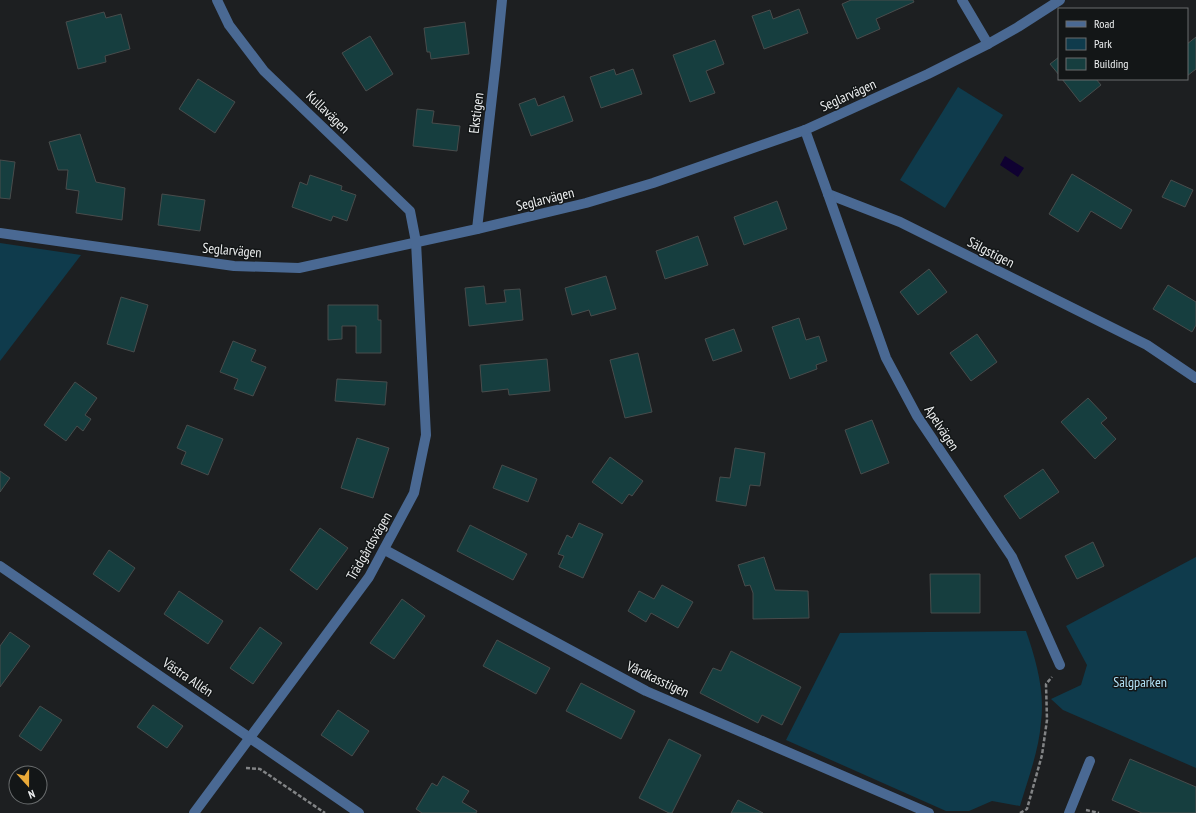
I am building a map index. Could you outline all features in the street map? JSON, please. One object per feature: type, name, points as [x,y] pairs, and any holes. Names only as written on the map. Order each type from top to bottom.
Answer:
[{"type":"street","name":"Kullavägen","points":[[217,0],[229,25],[264,71],[410,211],[416,242]]},
{"type":"street","name":"Ekstigen","points":[[477,230],[502,0]]},
{"type":"street","points":[[962,0],[988,44]]},
{"type":"street","name":"Seglarvägen","points":[[0,233],[234,266],[299,268],[477,230],[594,201],[653,183],[805,130],[928,74],[988,44],[1060,0]]},
{"type":"street","points":[[805,130],[828,194]]},
{"type":"street","name":"Sälgstigen","points":[[828,194],[900,222],[1147,345],[1196,378]]},
{"type":"street","name":"Apelvägen","points":[[828,194],[886,358],[917,416],[1012,557],[1060,665]]},
{"type":"street","name":"Trädgårdsvägen","points":[[194,813],[369,577],[385,550],[414,493],[426,435],[416,242]]},
{"type":"street","name":"Vårdkasstigen","points":[[385,550],[646,691],[929,813]]},
{"type":"street","name":"Västra Allén","points":[[0,566],[359,813]]},
{"type":"street","points":[[1069,813],[1090,761]]},
{"type":"path","points":[[1020,813],[1027,809],[1042,755],[1047,720],[1046,684],[1060,665]]},
{"type":"path","points":[[235,759],[247,768],[260,769],[325,813]]},
{"type":"green space","points":[[958,87],[1003,115],[945,208],[900,180]]},
{"type":"green space","points":[[0,243],[81,255],[0,361]]},
{"type":"green space","name":"Sälgparken","points":[[1196,557],[1196,768],[1063,710],[1051,699],[1081,685],[1087,665],[1066,626]]},
{"type":"green space","points":[[1026,631],[1039,676],[1042,710],[1036,754],[1020,806],[992,801],[969,811],[946,811],[786,740],[840,633]]},
{"type":"shaded area","points":[[1005,156],[1024,168],[1018,177],[1000,165]]},
{"type":"building","points":[[851,0],[913,0],[914,2],[876,19],[880,29],[857,39],[842,4]]},
{"type":"building","points":[[799,9],[808,33],[764,49],[752,16],[770,10],[773,19]]},
{"type":"building","points":[[104,12],[106,18],[121,14],[130,49],[105,56],[106,62],[78,69],[66,22]]},
{"type":"building","points":[[465,22],[469,54],[431,59],[430,52],[427,52],[424,28]]},
{"type":"building","points":[[370,36],[393,74],[366,91],[342,53]]},
{"type":"building","points":[[1196,37],[1196,69],[1188,75],[1188,43]]},
{"type":"building","points":[[715,40],[724,64],[706,71],[715,93],[690,102],[673,55]]},
{"type":"building","points":[[1058,58],[1058,74],[1050,64]]},
{"type":"building","points":[[614,69],[616,75],[633,69],[642,94],[601,108],[590,77]]},
{"type":"building","points":[[198,79],[235,102],[215,133],[179,109]]},
{"type":"building","points":[[1063,80],[1097,80],[1101,85],[1080,102]]},
{"type":"building","points":[[564,96],[573,121],[531,136],[519,104],[535,98],[538,106]]},
{"type":"building","points":[[417,109],[434,111],[432,123],[460,126],[457,151],[413,146]]},
{"type":"building","points":[[80,134],[96,182],[125,188],[122,220],[76,213],[79,191],[66,189],[68,170],[58,170],[49,142]]},
{"type":"building","points":[[0,160],[15,162],[10,199],[0,198]]},
{"type":"building","points":[[1072,174],[1132,210],[1121,229],[1091,211],[1078,232],[1049,214]]},
{"type":"building","points":[[310,175],[342,186],[341,190],[356,195],[347,221],[333,216],[331,221],[292,207],[300,182],[307,185]]},
{"type":"building","points":[[1171,180],[1193,190],[1185,207],[1162,197]]},
{"type":"building","points":[[162,194],[205,200],[200,231],[158,225]]},
{"type":"building","points":[[777,201],[787,229],[744,245],[734,217]]},
{"type":"building","points":[[698,236],[708,265],[665,279],[656,251]]},
{"type":"building","points":[[929,269],[947,292],[918,315],[900,292]]},
{"type":"building","points":[[606,276],[616,309],[591,316],[589,310],[572,315],[565,288]]},
{"type":"building","points":[[1168,285],[1196,302],[1196,325],[1192,332],[1153,309]]},
{"type":"building","points":[[484,286],[486,304],[506,302],[504,290],[520,289],[523,320],[469,326],[465,288]]},
{"type":"building","points":[[121,297],[148,305],[134,352],[107,344]]},
{"type":"building","points":[[328,305],[378,305],[378,320],[381,320],[381,353],[356,353],[356,326],[342,326],[342,339],[328,340]]},
{"type":"building","points":[[799,318],[806,340],[819,336],[827,361],[816,365],[817,369],[790,379],[772,327]]},
{"type":"building","points":[[734,329],[742,351],[713,361],[705,339]]},
{"type":"building","points":[[977,334],[997,362],[971,381],[950,353]]},
{"type":"building","points":[[233,341],[256,350],[251,361],[266,367],[253,396],[234,389],[238,379],[220,372]]},
{"type":"building","points":[[638,353],[652,412],[625,418],[610,360]]},
{"type":"building","points":[[547,359],[550,391],[509,395],[508,389],[482,392],[480,365]]},
{"type":"building","points":[[337,379],[387,382],[385,405],[335,401]]},
{"type":"building","points":[[75,382],[97,398],[85,415],[91,419],[83,431],[77,426],[66,441],[44,425]]},
{"type":"building","points":[[1088,398],[1107,418],[1101,423],[1116,439],[1095,459],[1061,422]]},
{"type":"building","points":[[872,420],[889,463],[861,474],[845,430]]},
{"type":"building","points":[[187,425],[223,439],[208,475],[181,464],[186,452],[177,448]]},
{"type":"building","points":[[357,438],[389,448],[373,498],[341,488]]},
{"type":"building","points":[[735,448],[765,453],[760,486],[750,485],[746,506],[716,501],[720,477],[730,478]]},
{"type":"building","points":[[610,457],[643,481],[632,496],[629,494],[622,504],[592,482]]},
{"type":"building","points":[[502,465],[537,479],[528,502],[493,488]]},
{"type":"building","points":[[1043,469],[1059,492],[1020,519],[1004,496]]},
{"type":"building","points":[[0,471],[10,478],[0,492]]},
{"type":"building","points":[[579,523],[603,534],[583,578],[559,567],[564,556],[558,554],[567,535],[572,538]]},
{"type":"building","points":[[470,525],[527,554],[513,580],[457,551]]},
{"type":"building","points":[[320,528],[348,548],[317,590],[290,570]]},
{"type":"building","points":[[1093,542],[1104,566],[1077,579],[1065,556]]},
{"type":"building","points":[[109,550],[135,568],[119,592],[93,574]]},
{"type":"building","points":[[764,557],[775,590],[808,591],[809,618],[753,619],[753,593],[750,585],[745,586],[738,565]]},
{"type":"building","points":[[930,574],[980,574],[980,613],[931,613]]},
{"type":"building","points":[[662,585],[693,602],[678,628],[651,613],[646,622],[628,611],[639,591],[654,599]]},
{"type":"building","points":[[179,591],[223,621],[208,644],[164,614]]},
{"type":"building","points":[[402,599],[425,616],[394,659],[370,643]]},
{"type":"building","points":[[260,627],[282,643],[253,684],[230,668]]},
{"type":"building","points":[[10,632],[30,646],[0,687],[0,646]]},
{"type":"building","points":[[497,640],[550,668],[536,694],[483,666]]},
{"type":"building","points":[[731,651],[801,687],[782,725],[762,715],[758,723],[700,693],[713,668],[721,671]]},
{"type":"building","points":[[581,683],[635,711],[621,739],[566,711]]},
{"type":"building","points":[[153,705],[183,726],[167,748],[137,727]]},
{"type":"building","points":[[40,706],[62,720],[41,751],[19,736]]},
{"type":"building","points":[[338,710],[369,731],[352,756],[321,735]]},
{"type":"building","points":[[669,739],[701,755],[672,813],[669,813],[639,798]]},
{"type":"building","points":[[1130,759],[1196,787],[1196,813],[1142,813],[1112,800]]},
{"type":"building","points":[[443,776],[469,791],[462,802],[477,811],[476,813],[422,813],[416,809],[432,783],[437,786]]},
{"type":"building","points":[[738,800],[763,813],[731,813]]}]
